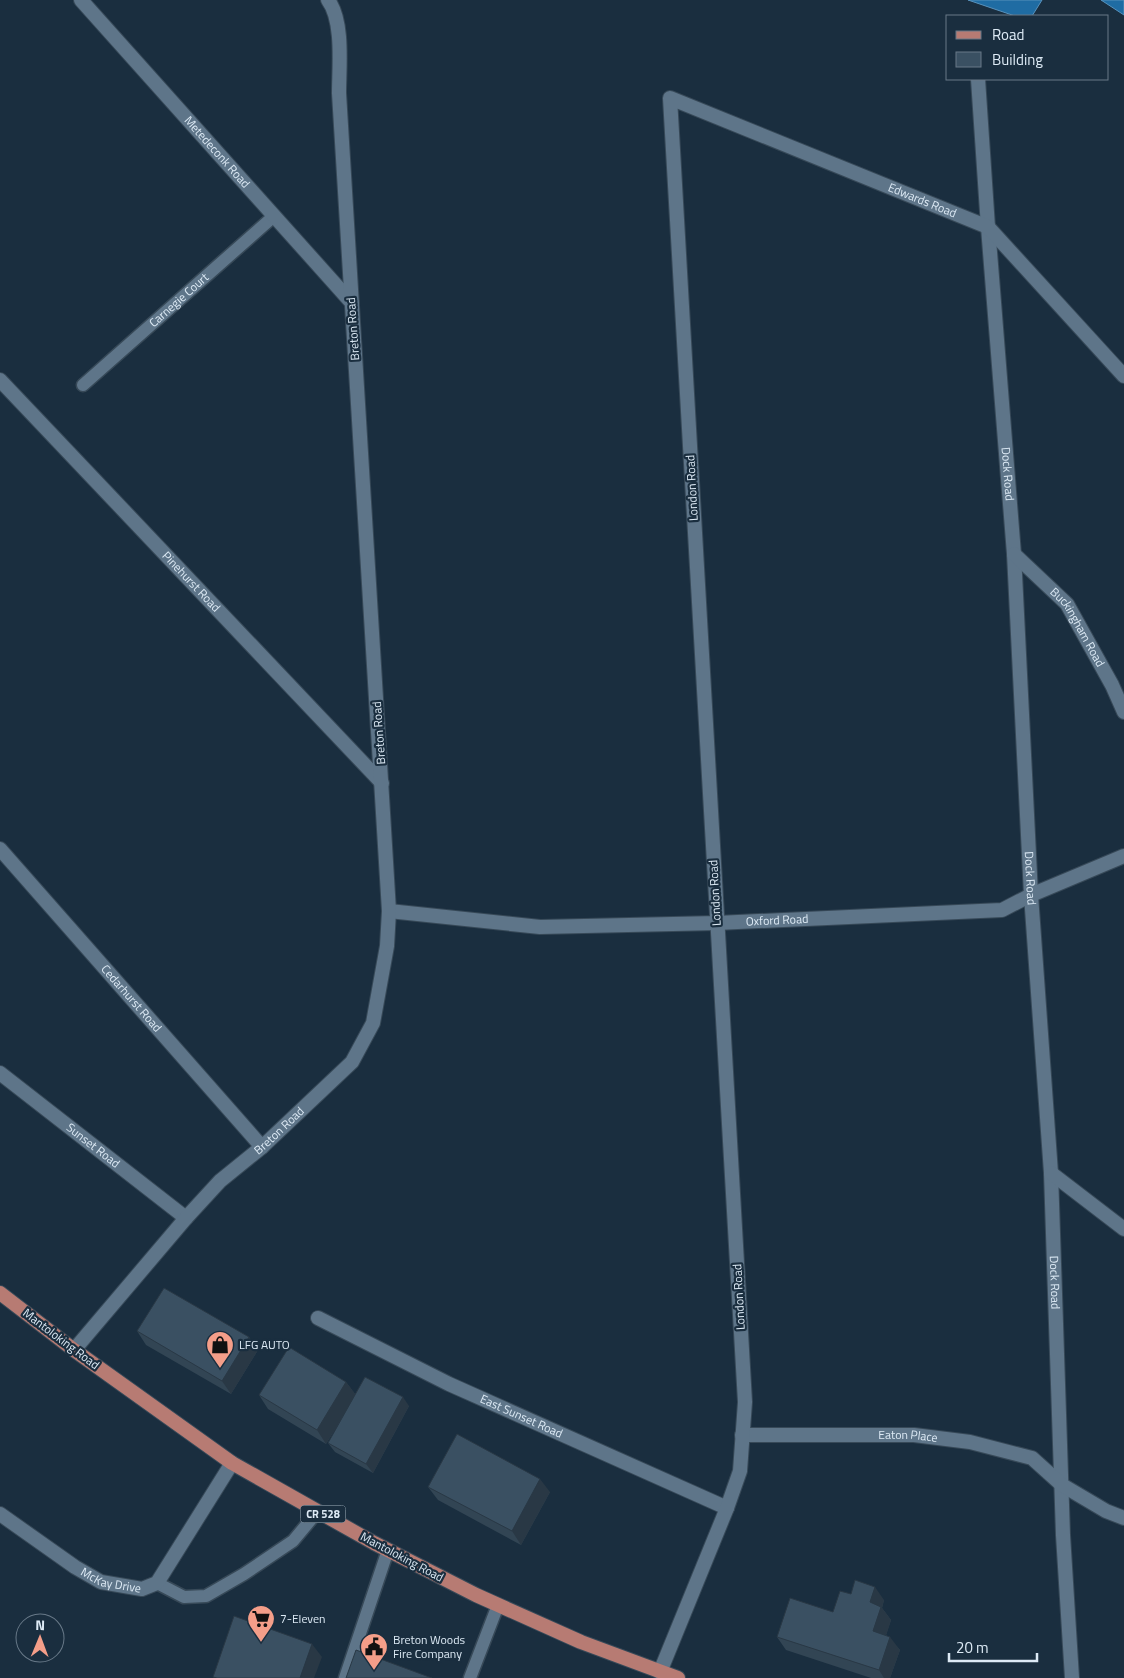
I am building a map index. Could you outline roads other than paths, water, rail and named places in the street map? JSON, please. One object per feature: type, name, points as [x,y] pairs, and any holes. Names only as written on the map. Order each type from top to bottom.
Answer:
[{"type":"main road","name":"Mantoloking Road","points":[[0,1293],[74,1350],[232,1462],[318,1511],[388,1550],[498,1605],[581,1642],[678,1678]]},
{"type":"street","name":"Metedeconk Road","points":[[81,0],[352,303]]},
{"type":"street","name":"Breton Road","points":[[74,1350],[220,1180],[262,1147],[352,1062],[373,1023],[387,946],[389,911],[339,93],[339,35],[332,5],[328,0]]},
{"type":"street","name":"Dock Road","points":[[978,80],[1014,554],[1031,895],[1051,1173],[1063,1535],[1072,1678]]},
{"type":"street","name":"Edwards Road","points":[[670,98],[988,227],[1124,376]]},
{"type":"street","name":"London Road","points":[[660,1672],[727,1508],[740,1471],[745,1402],[670,98]]},
{"type":"street","name":"Pinehurst Road","points":[[0,380],[382,783]]},
{"type":"street","name":"Buckingham Road","points":[[1014,554],[1068,604],[1112,685],[1124,712]]},
{"type":"street","name":"Cedarhurst Road","points":[[0,849],[262,1147]]},
{"type":"street","name":"Oxford Road","points":[[389,911],[540,927],[717,923],[1002,910],[1031,895],[1124,856]]},
{"type":"street","name":"Sunset Road","points":[[0,1073],[186,1218]]},
{"type":"street","points":[[1051,1173],[1124,1229]]},
{"type":"street","name":"East Sunset Road","points":[[318,1318],[449,1384],[727,1508]]},
{"type":"street","name":"Eaton Place","points":[[742,1435],[914,1435],[970,1442],[1032,1458],[1062,1485],[1106,1511],[1124,1518]]},
{"type":"street","name":"McKay Drive","points":[[0,1514],[75,1567],[101,1582],[142,1589],[157,1582],[232,1462]]},
{"type":"lane","name":"Carnegie Court","points":[[83,385],[274,216]]},
{"type":"lane","points":[[157,1582],[184,1596],[206,1596],[244,1574],[293,1541],[318,1511]]},
{"type":"lane","points":[[345,1678],[388,1550]]},
{"type":"lane","points":[[470,1678],[498,1605]]},
{"type":"water","points":[[968,0],[1042,0],[1033,15],[1012,15]]},
{"type":"water","points":[[1101,0],[1124,0],[1124,15]]},
{"type":"place","name":"LFG AUTO","points":[[220,1369]]},
{"type":"place","name":"7-Eleven","points":[[261,1643]]},
{"type":"place","name":"Breton Woods Fire Company","points":[[374,1671]]}]
